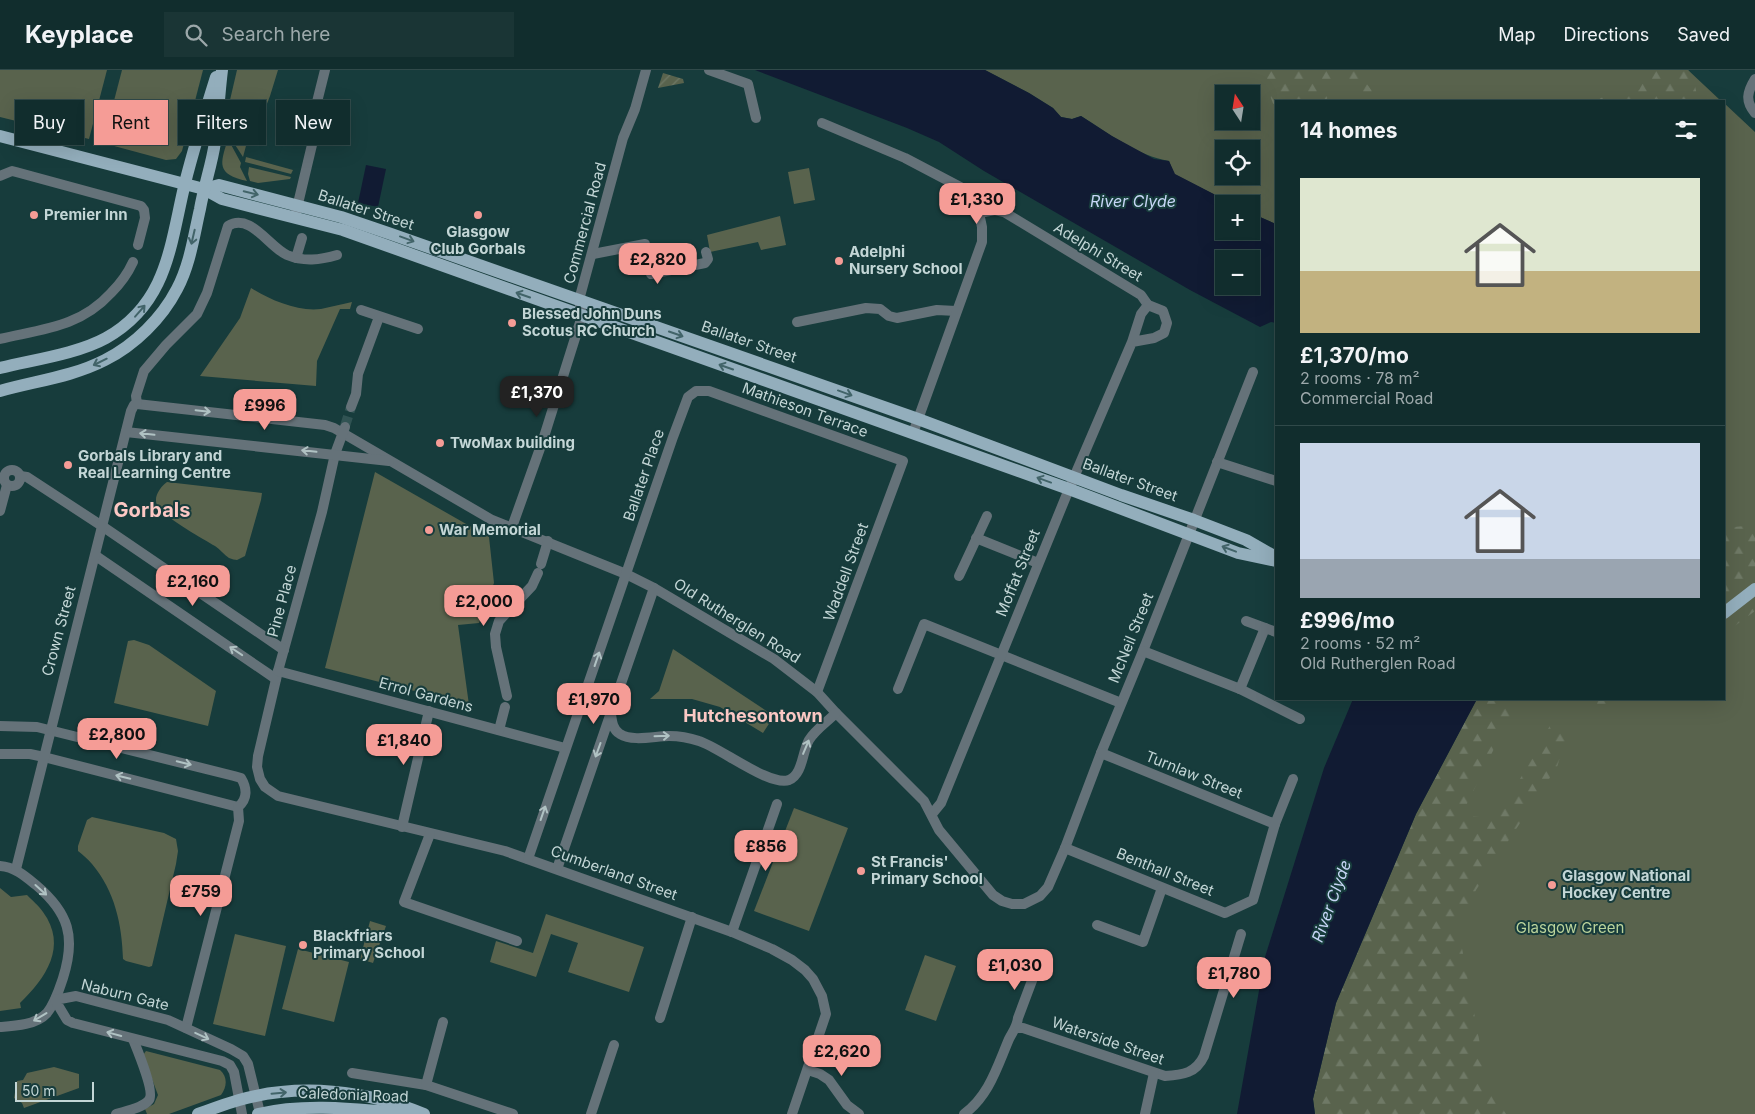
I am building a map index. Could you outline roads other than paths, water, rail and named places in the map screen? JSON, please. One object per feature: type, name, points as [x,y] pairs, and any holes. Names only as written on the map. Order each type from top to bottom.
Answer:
[{"type":"main road","points":[[0,368],[88,346],[104,339],[134,318],[154,292],[165,268],[196,138],[220,70]]},
{"type":"main road","points":[[0,391],[56,378],[88,368],[125,348],[140,335],[165,307],[178,286],[190,249],[215,143],[220,70]]},
{"type":"main road","name":"Ballater Street","points":[[0,136],[204,189],[222,199],[341,217],[918,419],[1188,534],[1238,553],[1275,559]]},
{"type":"main road","name":"Ballater Street","points":[[296,211],[343,230],[814,398],[1071,483],[1194,520],[1246,540],[1275,558]]},
{"type":"main road","points":[[1725,612],[1755,589]]},
{"type":"main road","name":"Caledonia Road","points":[[198,1114],[257,1096],[323,1091],[364,1095],[398,1103],[424,1114]]},
{"type":"main road","name":"Caledonia Road","points":[[259,1114],[282,1110],[324,1107],[417,1114]]},
{"type":"street","points":[[296,211],[316,128],[317,102],[325,70]]},
{"type":"street","name":"Commercial Road","points":[[512,527],[543,440],[582,316],[579,300],[623,138],[635,109],[646,70]]},
{"type":"street","points":[[709,70],[748,84],[756,118]]},
{"type":"street","points":[[1755,79],[1748,91],[1748,101],[1755,113]]},
{"type":"street","points":[[822,123],[905,158],[964,189],[974,200],[979,213],[982,227],[982,242],[913,432]]},
{"type":"street","points":[[0,176],[12,171],[135,204],[144,210],[145,218],[138,245]]},
{"type":"street","name":"Adelphi Street","points":[[979,213],[995,210],[1004,212],[1141,296],[1148,305]]},
{"type":"street","name":"Crown Street","points":[[16,869],[131,411],[134,405],[137,404],[136,396],[144,371],[166,345],[197,314],[207,292],[228,226],[236,223],[251,226],[260,232],[275,248],[296,258]]},
{"type":"street","points":[[302,238],[296,258],[319,259],[337,254]]},
{"type":"street","points":[[593,254],[645,244],[651,274],[705,263],[708,259],[706,252]]},
{"type":"street","points":[[0,339],[68,323],[84,316],[105,300],[124,279],[133,262]]},
{"type":"street","points":[[1132,342],[1154,338],[1164,333],[1167,323],[1163,311],[1148,305]]},
{"type":"street","name":"Moffat Street","points":[[932,814],[941,803],[1071,483],[1132,342],[1141,314],[1148,305]]},
{"type":"street","points":[[797,322],[866,308],[880,309],[889,316],[897,318],[936,310],[956,312]]},
{"type":"street","points":[[361,310],[418,329]]},
{"type":"street","points":[[351,407],[356,394],[358,374],[380,317]]},
{"type":"street","name":"McNeil Street","points":[[1024,904],[1045,892],[1065,848],[1101,752],[1253,372]]},
{"type":"street","points":[[814,398],[818,384]]},
{"type":"street","name":"Mathieson Terrace","points":[[696,391],[709,391],[903,461]]},
{"type":"street","name":"Ballater Place","points":[[528,859],[688,397],[696,391]]},
{"type":"street","name":"Old Rutherglen Road","points":[[137,404],[325,425],[344,429],[392,462],[492,520],[548,541],[654,588],[774,659],[817,692],[924,801],[939,830],[993,895],[1002,901],[1012,904],[1024,904]]},
{"type":"street","name":"Pine Place","points":[[260,779],[257,767],[258,756],[277,675],[344,429]]},
{"type":"street","name":"Old Rutherglen Road","points":[[126,432],[336,454],[392,462]]},
{"type":"street","name":"Waddell Street","points":[[817,692],[903,461]]},
{"type":"street","points":[[1216,462],[1275,481]]},
{"type":"street","points":[[0,511],[7,485],[4,478],[7,471],[15,470],[20,476],[27,477],[102,526],[284,650]]},
{"type":"street","points":[[960,576],[987,516]]},
{"type":"street","points":[[976,538],[1038,564]]},
{"type":"street","points":[[507,696],[495,634],[499,621],[532,586],[548,541]]},
{"type":"street","name":"Errol Gardens","points":[[96,556],[277,675],[429,711],[565,748]]},
{"type":"street","points":[[557,869],[654,588]]},
{"type":"street","points":[[1246,621],[1275,632]]},
{"type":"street","points":[[898,689],[924,624],[1121,703]]},
{"type":"street","points":[[1240,690],[1265,628]]},
{"type":"street","points":[[1143,651],[1240,690],[1300,720]]},
{"type":"street","points":[[499,730],[505,707]]},
{"type":"street","points":[[402,827],[429,711]]},
{"type":"street","points":[[611,713],[613,724],[621,735],[629,738],[685,737],[713,746],[747,768],[783,781],[790,780],[798,772],[805,746],[810,738],[836,713]]},
{"type":"street","points":[[0,726],[38,727],[234,776],[241,778],[244,782],[246,794],[238,807],[239,821],[186,1028]]},
{"type":"street","name":"Turnlaw Street","points":[[1101,752],[1275,824]]},
{"type":"street","points":[[0,754],[30,754],[44,757],[238,807]]},
{"type":"street","name":"Cumberland Street","points":[[260,779],[265,787],[278,796],[505,851],[732,932],[772,949],[792,960],[813,979],[822,996],[826,1014],[792,1114]]},
{"type":"street","points":[[1275,824],[1293,780]]},
{"type":"street","points":[[732,932],[777,804]]},
{"type":"street","name":"Benthall Street","points":[[1065,848],[1225,913],[1253,900],[1275,824]]},
{"type":"street","points":[[430,834],[404,902],[517,941]]},
{"type":"street","points":[[0,866],[16,869],[46,894],[57,906],[64,919],[70,946],[62,982],[55,1000],[47,1013],[28,1023],[0,1027]]},
{"type":"street","points":[[1097,925],[1143,942],[1162,888]]},
{"type":"street","points":[[660,1018],[692,917]]},
{"type":"street","name":"Waterside Street","points":[[1017,1028],[1023,1028],[1165,1076],[1189,1072],[1198,1067],[1200,1063],[1241,934]]},
{"type":"street","points":[[964,1114],[983,1096],[996,1072],[1013,1031],[1017,1028],[1018,1018],[1039,962]]},
{"type":"street","name":"Naburn Gate","points":[[55,1000],[76,996],[168,1020],[243,1056],[248,1064],[257,1096],[259,1114]]},
{"type":"street","points":[[55,1000],[67,1020],[80,1025],[222,1061],[230,1065],[234,1072],[242,1114]]},
{"type":"street","points":[[426,1085],[442,1022]]},
{"type":"street","points":[[116,1114],[148,1101],[151,1093],[134,1039]]},
{"type":"street","points":[[591,1114],[614,1045]]},
{"type":"street","points":[[808,1070],[820,1074],[829,1080],[847,1104],[859,1114]]},
{"type":"street","points":[[352,1073],[426,1085],[513,1114]]},
{"type":"street","points":[[1145,1114],[1154,1073]]},
{"type":"water","name":"River Clyde","points":[[755,70],[985,70],[1029,93],[1053,108],[1061,117],[1072,119],[1081,116],[1154,159],[1169,161],[1175,174],[1216,195],[1215,240],[1260,240],[1260,217],[1275,224],[1275,323],[1271,322],[1260,327],[1190,290],[984,171],[939,142]]},
{"type":"water","points":[[366,165],[386,169],[378,207],[358,203]]},
{"type":"water","name":"River Clyde","points":[[1353,700],[1476,700],[1416,814],[1336,1003],[1313,1099],[1315,1114],[1237,1114],[1265,957],[1324,768]]},
{"type":"tunnel","points":[[345,426],[351,407]]},
{"type":"place","name":"Premier Inn","points":[[34,215]]},
{"type":"place","name":"Glasgow Club Gorbals","points":[[478,215]]},
{"type":"place","name":"Adelphi Nursery School","points":[[839,261]]},
{"type":"place","name":"Blessed John Duns Scotus RC Church","points":[[512,323]]},
{"type":"place","name":"TwoMax building","points":[[440,443]]},
{"type":"place","name":"Gorbals Library and Real Learning Centre","points":[[68,465]]},
{"type":"place","name":"War Memorial","points":[[429,530]]},
{"type":"place","name":"St Francis' Primary School","points":[[861,871]]},
{"type":"place","name":"Glasgow National Hockey Centre","points":[[1552,885]]},
{"type":"place","name":"Blackfriars Primary School","points":[[303,945]]},
{"type":"district","name":"Gorbals","points":[[152,510]]},
{"type":"district","name":"Hutchesontown","points":[[753,716]]},
{"type":"park label","name":"Glasgow Green","points":[[1570,928]]}]
